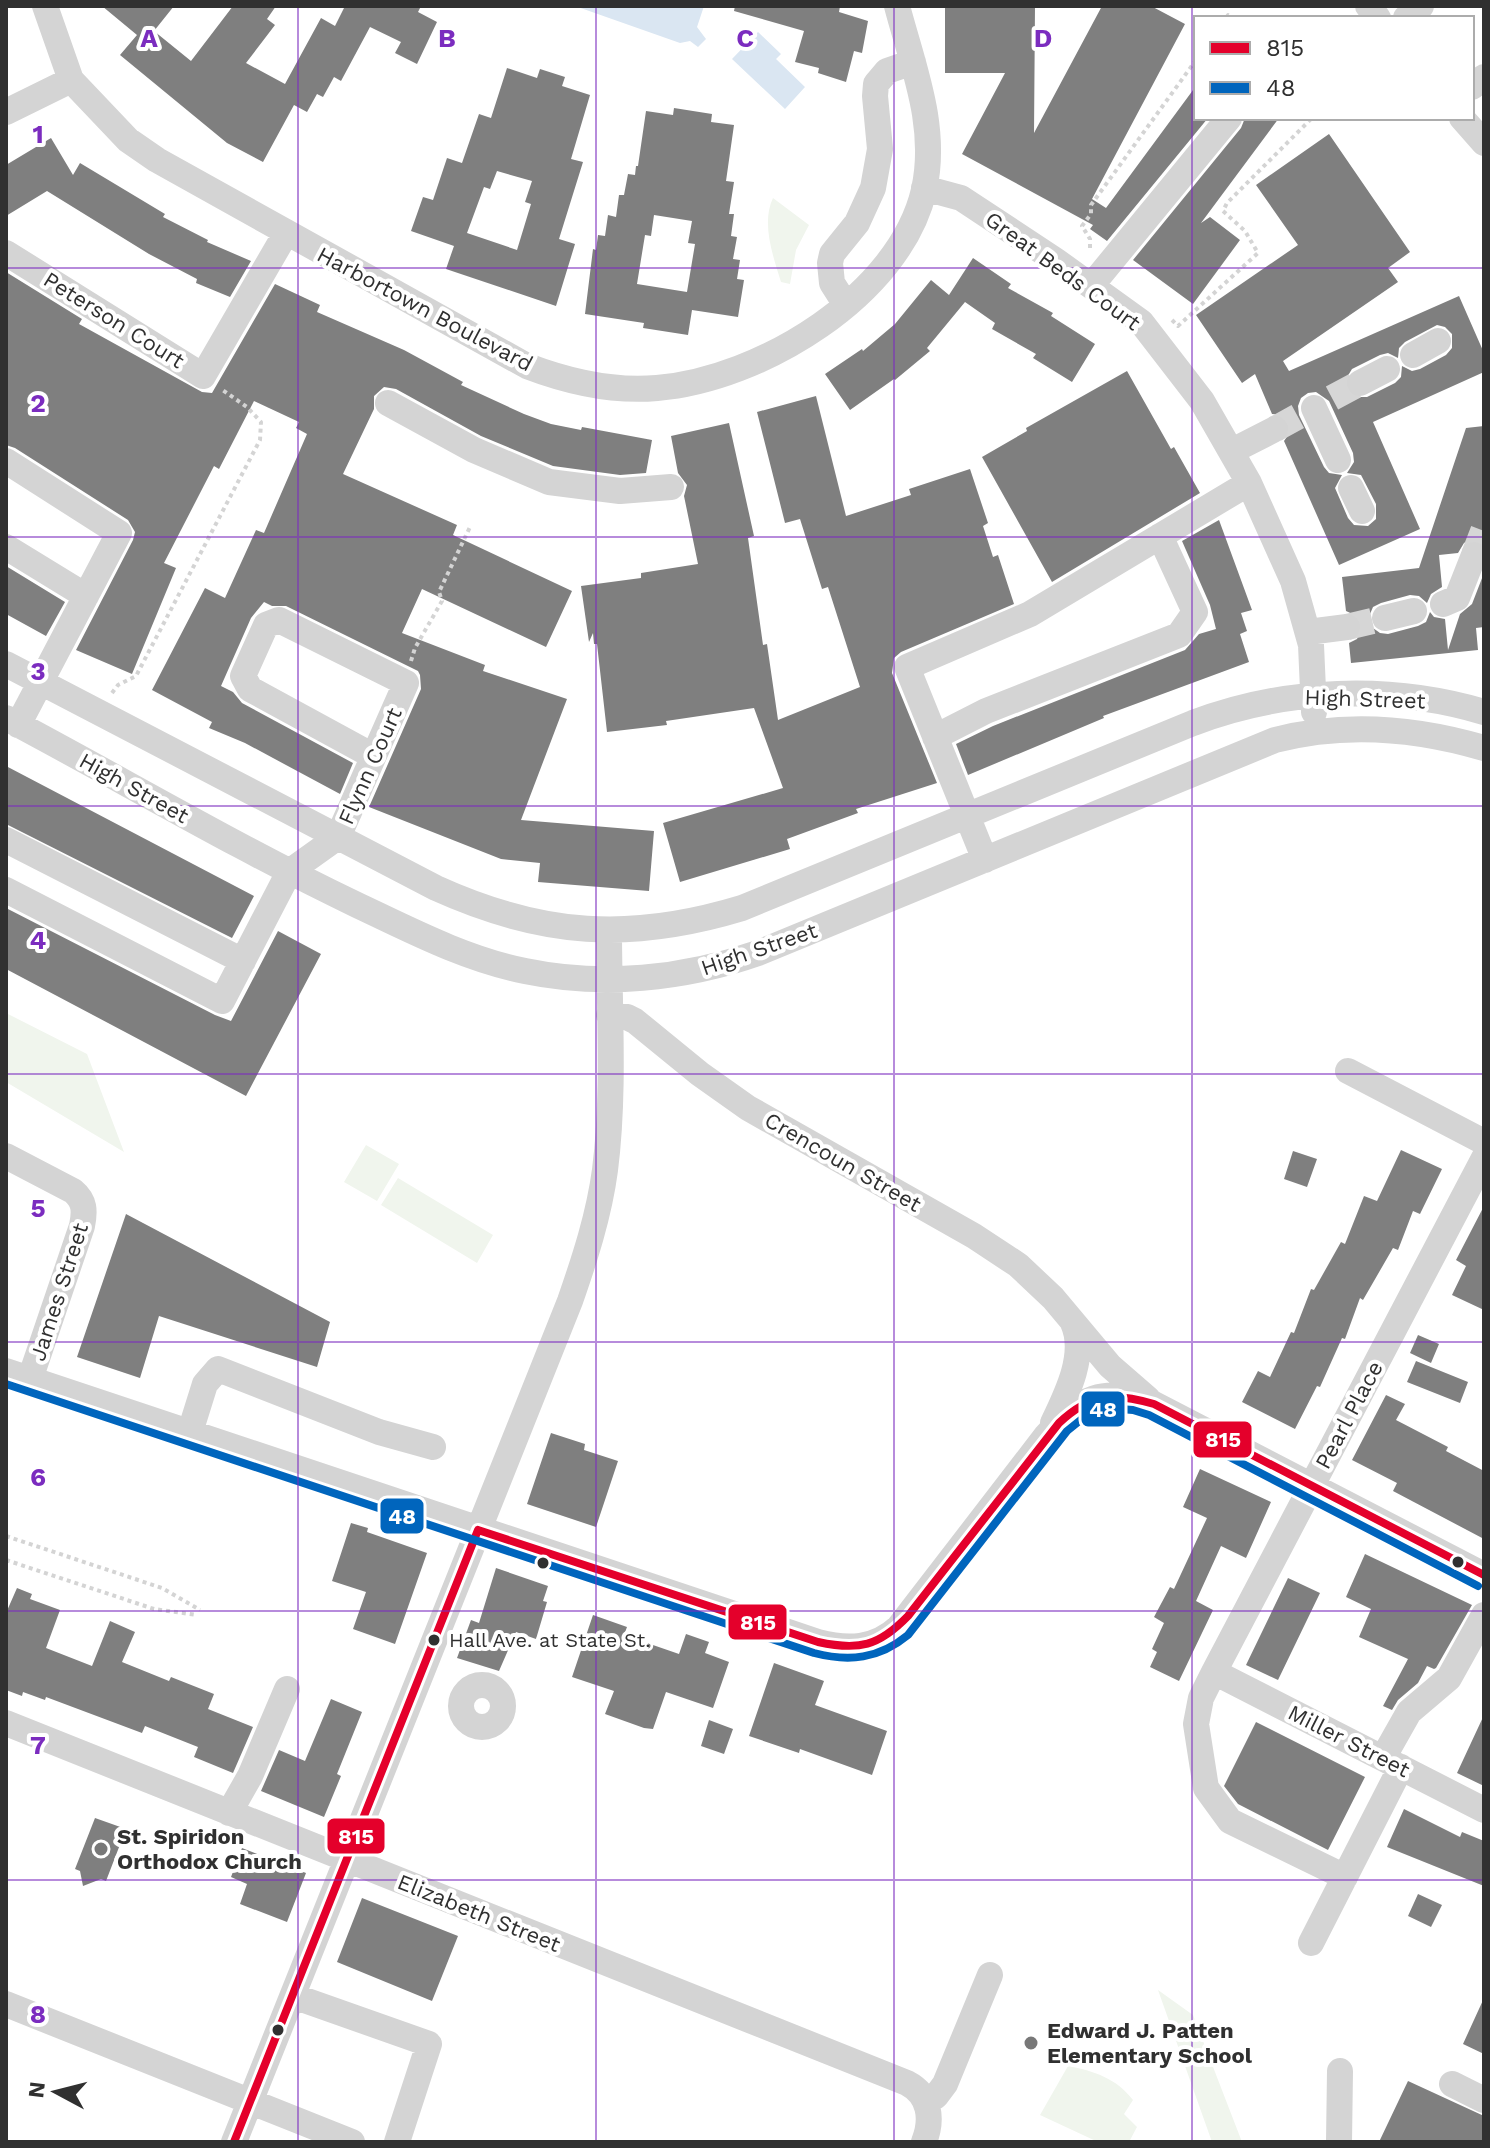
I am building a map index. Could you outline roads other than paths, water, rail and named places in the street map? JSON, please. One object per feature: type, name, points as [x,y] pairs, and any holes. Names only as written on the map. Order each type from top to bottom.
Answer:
[{"type":"street","name":"Harbortown Boulevard","points":[[45,6],[71,80],[128,140],[157,160],[527,366],[556,377],[615,388],[672,387],[725,375],[774,352],[865,290],[895,255],[912,225],[924,188],[929,152],[928,130],[897,6]]},
{"type":"street","points":[[846,305],[832,283],[830,263],[832,254],[857,223],[873,188],[880,149],[876,84],[887,71],[913,62]]},
{"type":"street","points":[[9,106],[71,80]]},
{"type":"street","points":[[1091,286],[1227,120]]},
{"type":"street","points":[[1464,120],[1484,143]]},
{"type":"street","name":"Great Beds Court","points":[[924,188],[961,198],[1141,322],[1202,401],[1249,483],[1284,560],[1308,632],[1313,666],[1314,732]]},
{"type":"street","name":"Peterson Court","points":[[6,253],[203,376],[286,233]]},
{"type":"street","points":[[1413,355],[1438,341]]},
{"type":"street","points":[[1360,383],[1387,369]]},
{"type":"street","points":[[388,403],[474,450],[549,482],[620,491],[671,487]]},
{"type":"street","points":[[1317,406],[1338,460]]},
{"type":"street","points":[[1232,451],[1275,429]]},
{"type":"street","points":[[6,461],[119,533],[41,682],[12,722]]},
{"type":"street","points":[[985,860],[907,667],[1030,614],[1249,483]]},
{"type":"street","points":[[935,737],[986,711],[1179,635],[1195,612],[1160,536]]},
{"type":"street","points":[[6,547],[86,596]]},
{"type":"street","points":[[1443,604],[1457,598],[1474,555]]},
{"type":"street","points":[[1385,618],[1414,611]]},
{"type":"street","name":"Flynn Court","points":[[289,872],[338,837],[406,683],[279,620],[266,625],[243,676],[250,689],[373,756]]},
{"type":"street","points":[[1308,632],[1347,627]]},
{"type":"street","name":"High Street","points":[[6,664],[436,888],[496,913],[549,926],[609,930],[682,924],[742,908],[1214,715],[1261,701],[1313,695],[1403,697],[1484,712]]},
{"type":"street","name":"High Street","points":[[12,722],[289,872],[436,942],[481,959],[543,974],[609,978],[668,975],[734,962],[1259,746],[1314,732],[1355,729],[1400,731],[1484,748]]},
{"type":"street","points":[[6,840],[243,961]]},
{"type":"street","points":[[6,890],[222,1001],[289,872]]},
{"type":"street","points":[[234,2142],[570,1301],[594,1228],[608,1143],[609,930]]},
{"type":"street","name":"Crencoun Street","points":[[609,1015],[635,1021],[748,1108],[997,1250],[1037,1281],[1116,1373],[1154,1404]]},
{"type":"street","points":[[1348,1071],[1484,1142]]},
{"type":"street","name":"James Street","points":[[6,1156],[73,1191],[84,1206],[82,1226],[18,1375]]},
{"type":"street","name":"Pearl Place","points":[[1345,1877],[1230,1821],[1206,1788],[1196,1724],[1201,1698],[1484,1158]]},
{"type":"street","points":[[1046,1436],[1062,1404],[1076,1360],[1077,1339],[1071,1319]]},
{"type":"street","points":[[190,1432],[205,1384],[218,1369],[379,1432],[433,1447]]},
{"type":"street","points":[[18,1375],[818,1642],[857,1647],[880,1641],[908,1616],[1046,1436],[1068,1412],[1094,1397],[1105,1395],[1128,1396],[1154,1404],[1484,1575]]},
{"type":"street","points":[[1311,1943],[1345,1877],[1392,1763],[1409,1712],[1449,1678],[1484,1615]]},
{"type":"street","name":"Miller Street","points":[[1214,1672],[1484,1810]]},
{"type":"street","points":[[229,1813],[250,1776],[287,1689]]},
{"type":"street","name":"Elizabeth Street","points":[[6,1723],[907,2083],[916,2088],[926,2102]]},
{"type":"street","points":[[924,2142],[929,2120],[926,2102],[936,2096],[945,2084],[990,1975]]},
{"type":"street","points":[[293,1996],[429,2044],[397,2142]]},
{"type":"street","points":[[6,2004],[352,2142]]},
{"type":"street","points":[[1339,2142],[1340,2071]]},
{"type":"street","points":[[1452,2084],[1484,2100]]},
{"type":"tunnel","points":[[1332,398],[1360,383]]},
{"type":"tunnel","points":[[1275,429],[1306,412]]},
{"type":"tunnel","points":[[1474,555],[1484,529]]},
{"type":"tunnel","points":[[1347,627],[1385,618]]},
{"type":"place","name":"Hall Ave. at State St.","points":[[434,1640]]},
{"type":"place","name":"St. Spiridon Orthodox Church","points":[[101,1849]]},
{"type":"place","name":"Edward J. Patten Elementary School","points":[[1031,2043]]}]
